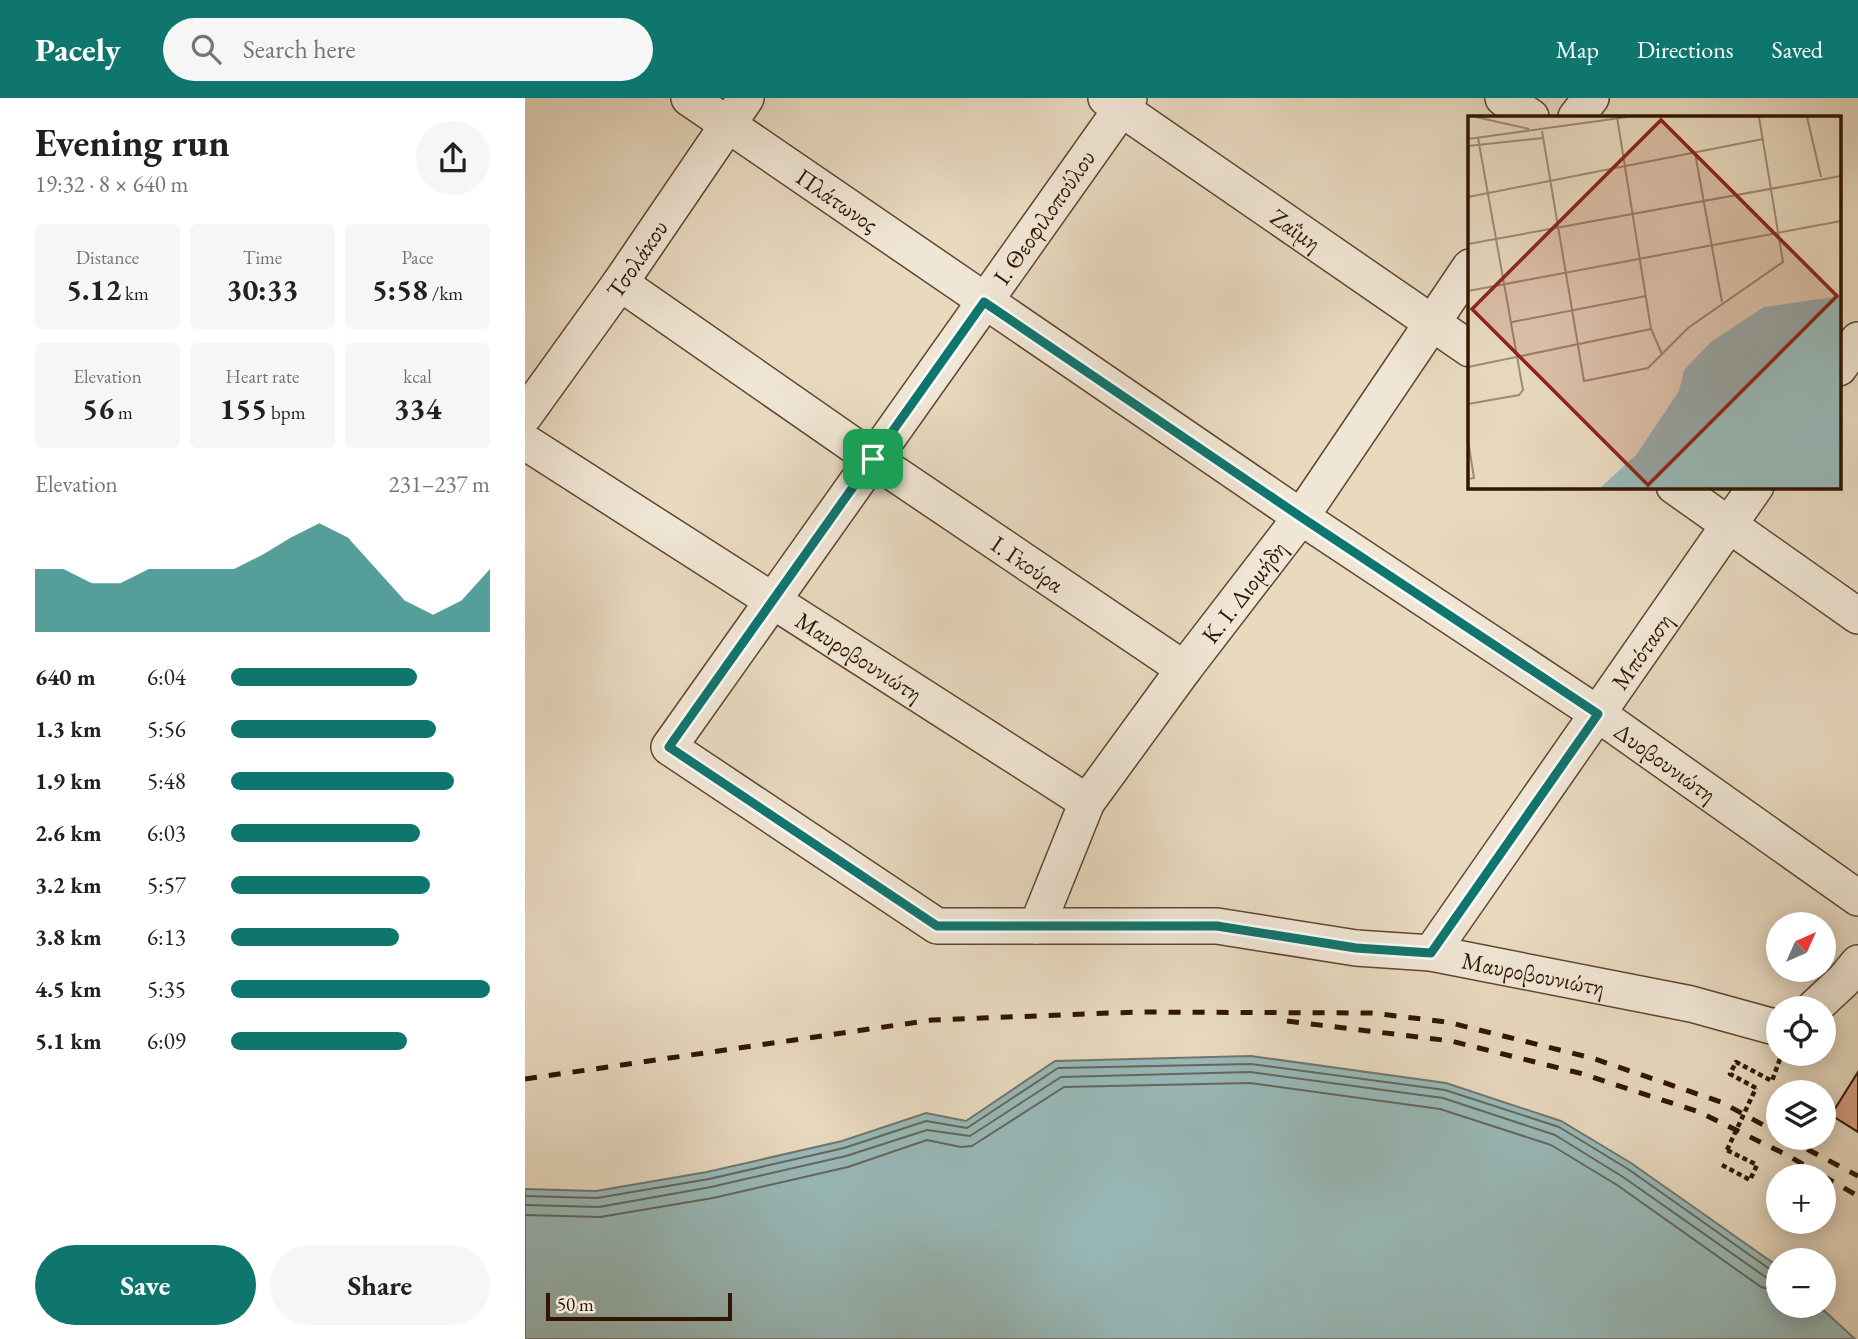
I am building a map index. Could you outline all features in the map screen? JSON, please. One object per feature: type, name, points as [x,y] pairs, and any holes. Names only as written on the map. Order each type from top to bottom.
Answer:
[{"type":"street","name":"Πλάτωνος","points":[[689,98],[737,111],[984,302]]},
{"type":"street","points":[[1503,98],[1530,116]]},
{"type":"street","points":[[1577,116],[1591,98]]},
{"type":"street","name":"Ι. Θεοφιλοπούλου","points":[[669,747],[984,302],[1119,101]]},
{"type":"street","name":"Ζαΐμη","points":[[1119,101],[1468,348]]},
{"type":"street","name":"Τσολάκου","points":[[525,415],[620,283],[737,111]]},
{"type":"street","name":"Κ. Ι. Διομήδη","points":[[1037,926],[1087,802],[1184,669],[1301,517],[1468,268]]},
{"type":"street","name":"Ι. Γκούρα","points":[[620,283],[873,459],[1184,669]]},
{"type":"street","name":"Δυοβουνιώτη","points":[[984,302],[1598,714],[1858,898]]},
{"type":"street","points":[[1841,320],[1858,332]]},
{"type":"street","points":[[1841,365],[1858,340]]},
{"type":"street","name":"Μαυροβουνιώτη","points":[[525,442],[1087,802]]},
{"type":"street","points":[[1677,488],[1858,616]]},
{"type":"street","name":"Μπόταση","points":[[1431,953],[1755,488]]},
{"type":"street","name":"Μαυροβουνιώτη","points":[[669,747],[937,926],[1217,926],[1356,948],[1431,953],[1691,1004],[1766,1025]]},
{"type":"street","points":[[1827,996],[1858,963]]},
{"type":"path","points":[[1722,1165],[1750,1180],[1757,1166],[1727,1150],[1756,1088],[1730,1074],[1736,1062],[1772,1081],[1777,1066]]},
{"type":"water","points":[[1251,1056],[1446,1083],[1561,1121],[1631,1163],[1766,1258],[1766,1318],[1832,1318],[1855,1339],[525,1339],[525,1189],[596,1191],[707,1172],[842,1141],[926,1113],[966,1121],[1055,1061]]},
{"type":"building","points":[[1858,1072],[1858,1132],[1836,1118],[1836,1107]]},
{"type":"railway","points":[[525,1079],[932,1020],[1137,1012],[1371,1013],[1447,1022],[1592,1058],[1721,1102],[1766,1126]]},
{"type":"railway","points":[[1287,1021],[1451,1041],[1583,1074],[1699,1112],[1802,1164]]},
{"type":"railway","points":[[1809,1150],[1858,1176]]},
{"type":"railway","points":[[1836,1183],[1858,1196]]},
{"type":"route","points":[[984,302],[1598,714],[1431,953],[1356,948],[1217,926],[937,926],[669,747],[873,459],[984,302]]}]
